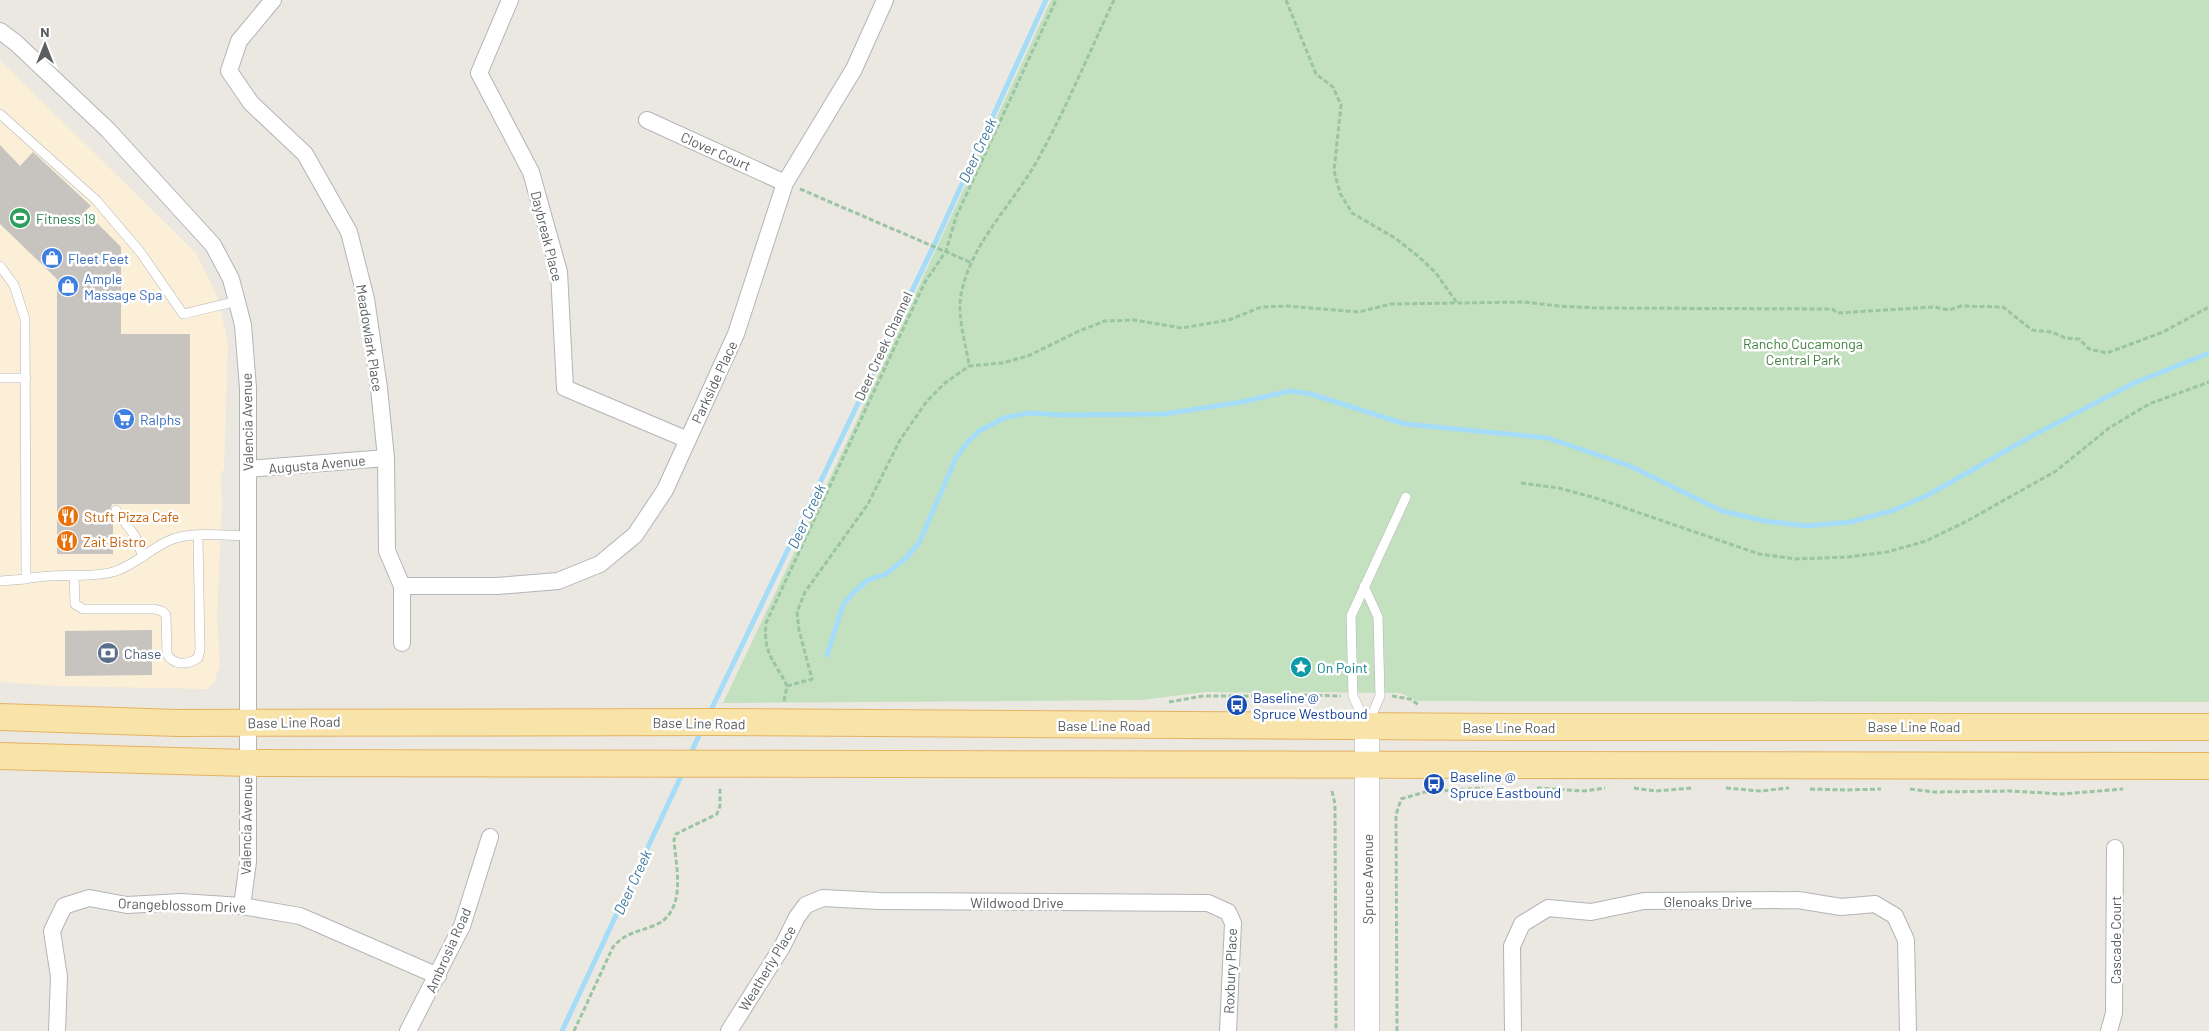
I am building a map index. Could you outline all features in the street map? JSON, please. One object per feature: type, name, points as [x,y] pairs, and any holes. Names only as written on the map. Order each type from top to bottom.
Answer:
[{"type":"main road","name":"Base Line Road","points":[[0,717],[248,723],[703,722],[1367,726],[2209,727]]},
{"type":"main road","points":[[0,756],[247,763],[684,765],[2209,766]]},
{"type":"street","name":"Meadowlark Place","points":[[273,0],[239,41],[229,71],[251,103],[305,154],[349,232],[366,299],[379,388],[386,458],[387,552],[402,586],[402,643]]},
{"type":"street","name":"Daybreak Place","points":[[510,0],[479,73],[530,172],[559,272],[565,388],[688,440]]},
{"type":"street","name":"Parkside Place","points":[[402,586],[497,586],[558,581],[600,564],[635,535],[666,490],[736,334],[786,182],[854,69],[885,0]]},
{"type":"street","name":"Valencia Avenue","points":[[2,35],[16,42],[108,130],[213,245],[231,279],[243,325],[248,388],[248,862],[242,906]]},
{"type":"street","name":"Clover Court","points":[[647,120],[786,182]]},
{"type":"street","name":"Augusta Avenue","points":[[248,469],[386,458]]},
{"type":"street","name":"Spruce Avenue","points":[[1367,726],[1367,1031]]},
{"type":"street","name":"Ambrosia Road","points":[[408,1031],[438,976],[462,926],[490,837]]},
{"type":"street","name":"Cascade Court","points":[[2109,1031],[2114,1013],[2115,848]]},
{"type":"street","name":"Orangeblossom Drive","points":[[57,1031],[59,977],[52,931],[64,906],[89,898],[128,905],[181,902],[242,906],[300,916],[438,976]]},
{"type":"street","name":"Wildwood Drive","points":[[806,905],[823,898],[879,901],[1208,903],[1228,912]]},
{"type":"street","name":"Glenoaks Drive","points":[[1513,1031],[1512,946],[1522,924],[1548,908],[1591,912],[1644,901],[1798,900],[1841,907],[1874,904],[1895,916],[1906,940],[1908,1031]]},
{"type":"street","name":"Weatherly Place","points":[[729,1031],[806,905]]},
{"type":"street","name":"Roxbury Place","points":[[1228,912],[1233,923],[1228,1031]]},
{"type":"lane","points":[[0,114],[96,200],[141,254],[183,314],[237,301]]},
{"type":"lane","points":[[0,266],[14,285],[22,307],[26,331],[26,579]]},
{"type":"lane","points":[[0,378],[26,378]]},
{"type":"lane","points":[[1367,726],[1353,696],[1351,616],[1406,497]]},
{"type":"lane","points":[[116,510],[135,536],[143,557]]},
{"type":"lane","points":[[74,576],[75,604],[83,609],[154,609],[162,611],[166,615],[167,654],[170,659],[183,664],[192,662],[198,658],[198,536]]},
{"type":"lane","points":[[0,581],[41,576],[74,576],[113,572],[128,566],[172,539],[198,536],[249,536]]},
{"type":"lane","points":[[1364,586],[1378,617],[1380,696],[1367,726]]},
{"type":"path","name":"Deer Creek Channel","points":[[787,686],[770,658],[765,636],[766,623],[925,282],[946,251],[956,217],[1056,0]]},
{"type":"path","points":[[969,366],[961,297],[972,263],[991,229],[1038,160],[1114,0]]},
{"type":"path","points":[[1286,0],[1316,74],[1333,87],[1341,105],[1334,171],[1340,193],[1352,212],[1395,238],[1430,267],[1449,290],[1456,303]]},
{"type":"path","points":[[786,182],[972,263]]},
{"type":"path","points":[[783,704],[787,686],[812,679],[799,630],[797,612],[805,592],[868,504],[900,440],[927,401],[945,383],[969,366],[1002,363],[1028,356],[1079,331],[1105,321],[1134,320],[1182,328],[1229,320],[1261,307],[1288,306],[1359,312],[1391,304],[1524,302],[1597,308],[1832,309],[1838,313],[1934,307],[1949,310],[1961,306],[2003,307],[2032,330],[2052,332],[2065,338],[2079,339],[2089,349],[2107,353],[2163,332],[2209,307]]},
{"type":"path","points":[[1522,483],[1559,488],[1599,499],[1759,554],[1796,559],[1848,557],[1887,552],[1926,541],[1967,521],[2056,471],[2109,428],[2149,404],[2209,382]]},
{"type":"path","points":[[1401,696],[1419,705]]},
{"type":"path","points":[[574,1031],[613,947],[627,934],[654,926],[672,910],[678,889],[674,840],[676,834],[717,814],[720,806],[720,787]]},
{"type":"path","points":[[1631,788],[1674,791],[1701,787]]},
{"type":"path","points":[[1718,787],[1760,791],[1798,788]]},
{"type":"path","points":[[1397,1031],[1396,815],[1401,799],[1425,792],[1485,788]]},
{"type":"path","points":[[1532,788],[1564,791],[1608,788]]},
{"type":"path","points":[[1804,788],[1846,790],[1884,788]]},
{"type":"path","points":[[1901,788],[1934,792],[2010,791],[2062,794],[2128,789]]},
{"type":"path","points":[[1332,791],[1335,804],[1336,1031]]},
{"type":"shaded area","points":[[0,60],[196,253],[217,296],[228,342],[224,470],[221,472],[222,507],[217,617],[220,666],[213,684],[207,689],[57,686],[0,682]]},
{"type":"green space","name":"Rancho Cucamonga Central Park","points":[[1051,0],[2209,0],[2209,702],[1418,701],[1400,693],[1300,692],[1289,696],[1273,693],[1205,692],[1142,700],[723,703],[852,431]]},
{"type":"building","points":[[0,145],[20,166],[33,152],[91,206],[85,211],[121,247],[121,334],[190,334],[190,504],[112,504],[110,510],[113,516],[113,554],[57,554],[57,279],[0,224]]},
{"type":"building","name":"Chase","points":[[152,630],[152,675],[65,676],[65,631]]},
{"type":"waterway","name":"Deer Creek","points":[[709,714],[935,243],[1046,0]]},
{"type":"waterway","points":[[827,655],[843,605],[868,580],[886,574],[906,558],[919,543],[956,458],[979,431],[1004,418],[1028,413],[1065,415],[1164,414],[1242,402],[1290,391],[1311,394],[1405,424],[1548,438],[1630,466],[1722,511],[1765,521],[1806,526],[1851,522],[1894,510],[1928,495],[2030,437],[2134,383],[2209,353]]},
{"type":"waterway","name":"Deer Creek","points":[[690,755],[701,731]]},
{"type":"waterway","name":"Deer Creek","points":[[562,1031],[683,772]]},
{"type":"place","name":"Fitness 19","points":[[20,218]]},
{"type":"place","name":"Fleet Feet","points":[[52,258]]},
{"type":"place","name":"Ample Massage Spa","points":[[68,286]]},
{"type":"place","name":"Ralphs","points":[[124,419]]},
{"type":"place","name":"Stuft Pizza Cafe","points":[[68,516]]},
{"type":"place","name":"Zait Bistro","points":[[67,541]]},
{"type":"place","name":"Chase","points":[[108,653]]},
{"type":"place","name":"On Point","points":[[1301,667]]},
{"type":"place","name":"Baseline @ Spruce Westbound","points":[[1237,705]]},
{"type":"place","name":"Baseline @ Spruce Eastbound","points":[[1434,784]]}]
